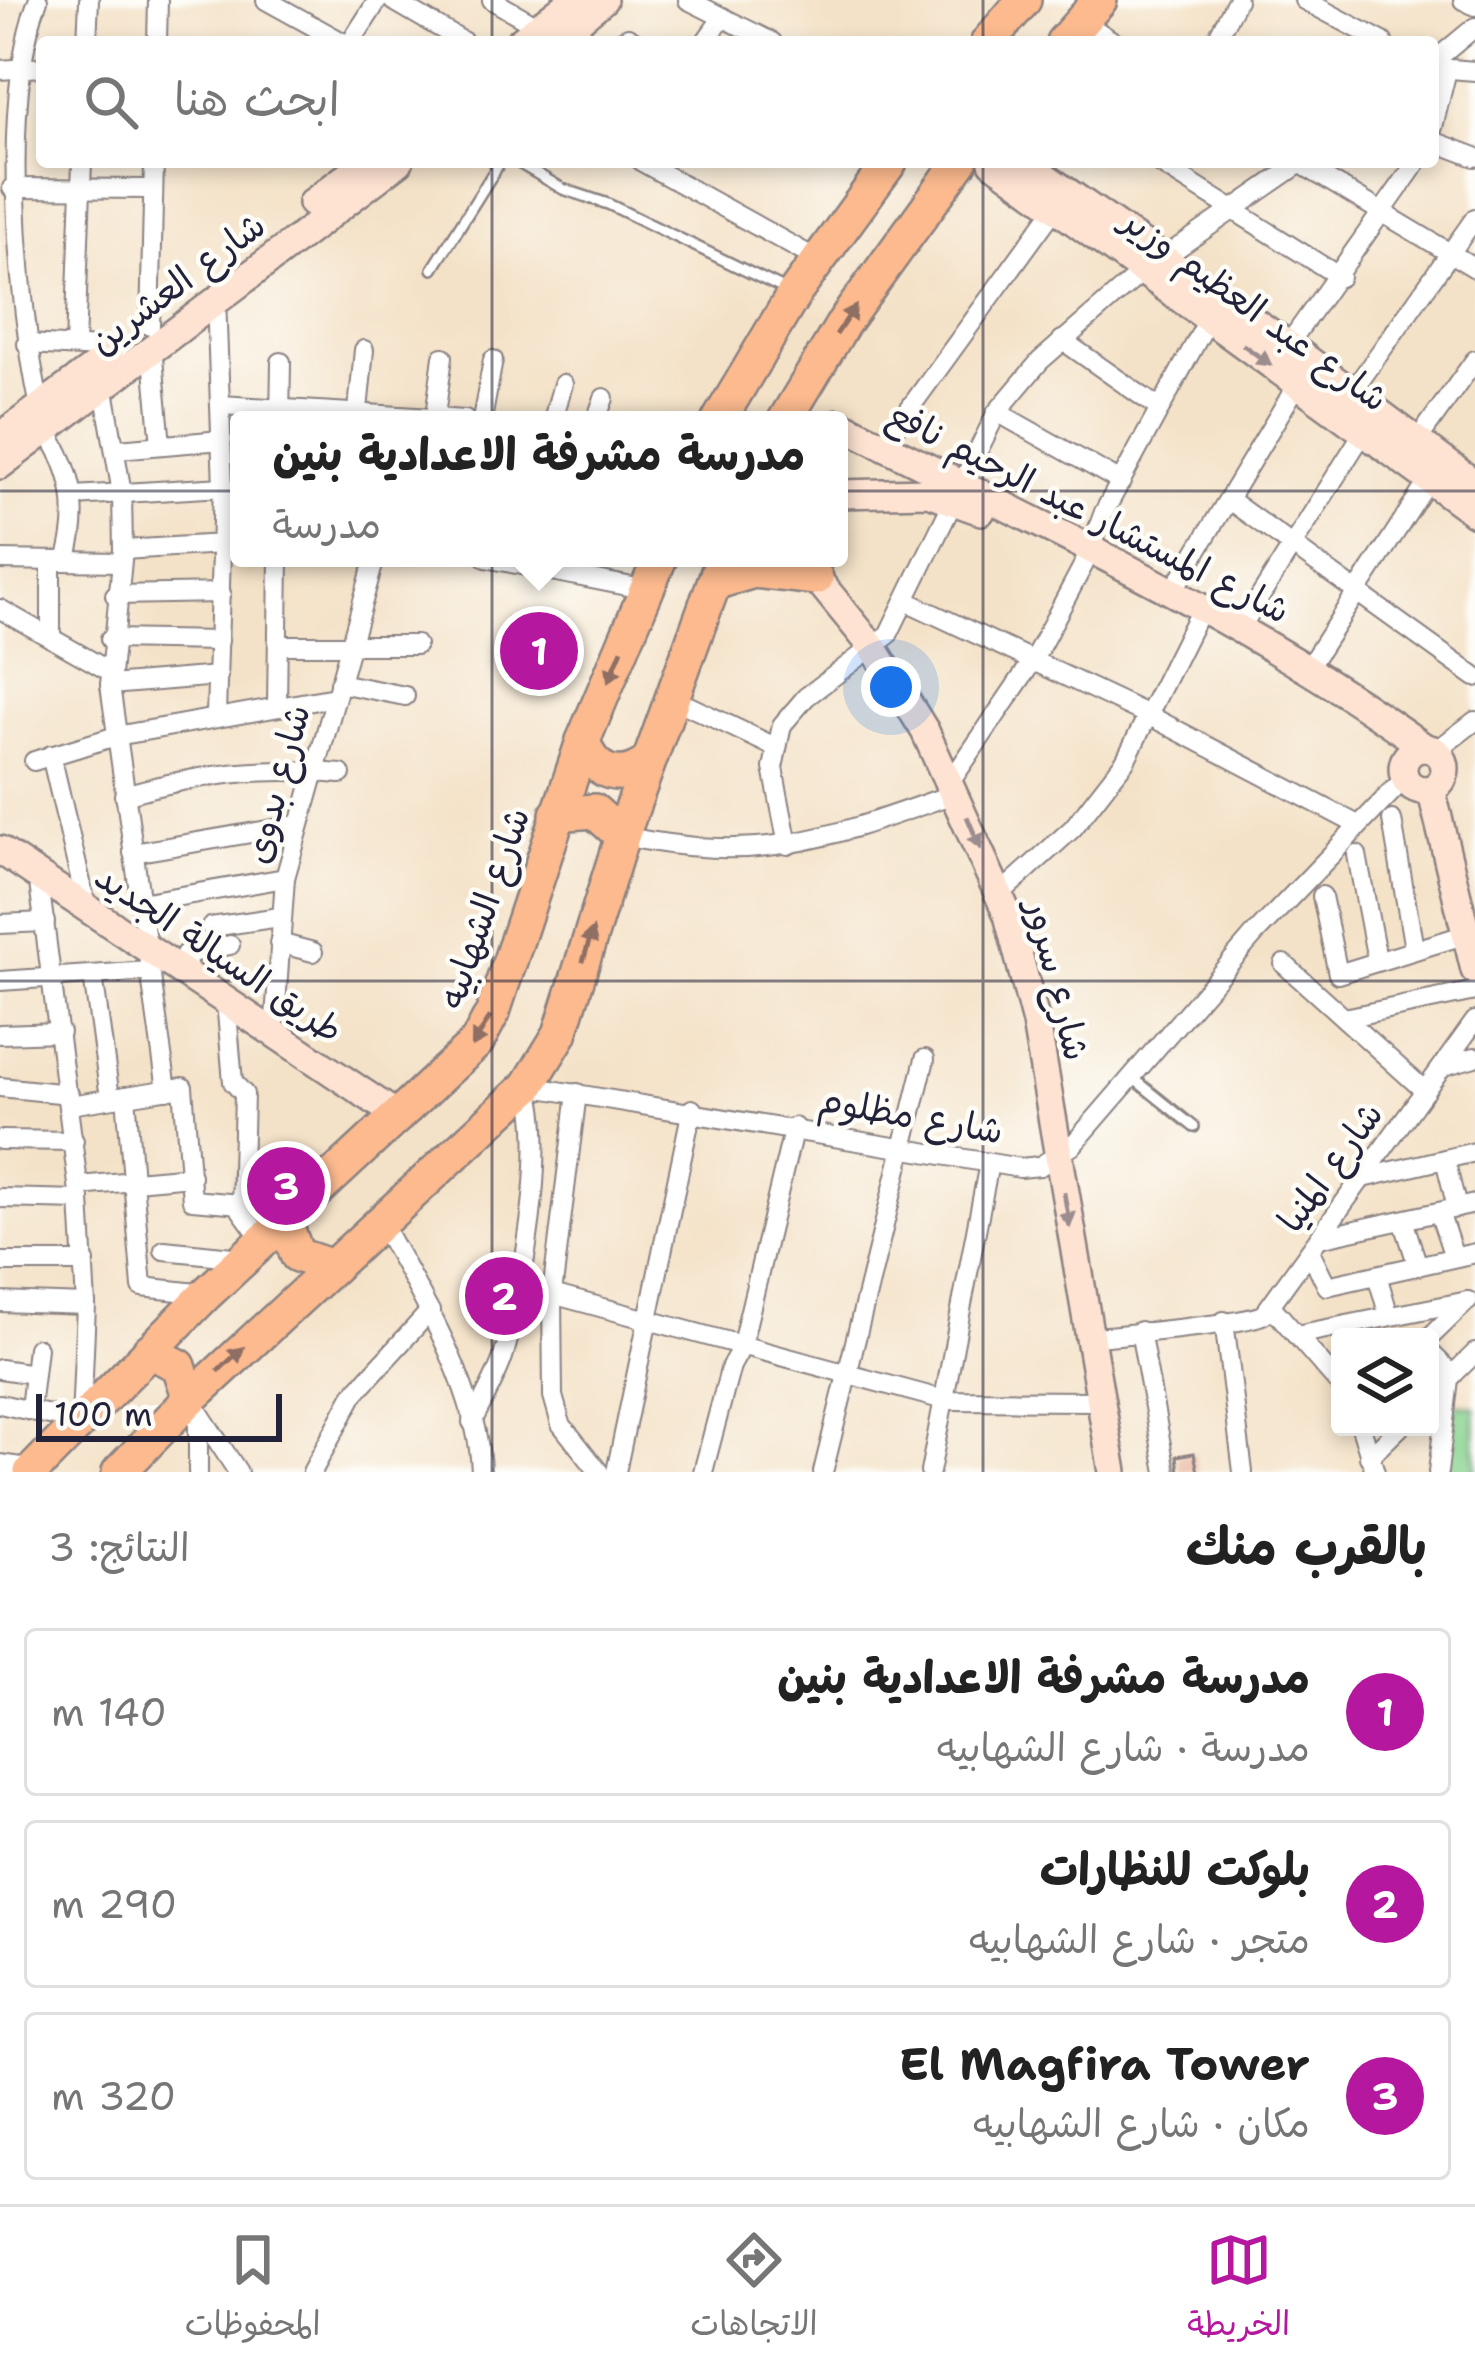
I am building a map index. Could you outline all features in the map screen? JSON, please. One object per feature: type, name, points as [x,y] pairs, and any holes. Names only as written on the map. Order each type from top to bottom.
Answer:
[{"type":"highway","points":[[993,36],[1024,0]]},
{"type":"highway","points":[[724,411],[794,294],[886,168]]},
{"type":"highway","points":[[791,410],[844,322],[956,168]]},
{"type":"highway","name":"شارع الشهابيه","points":[[32,1471],[206,1294],[465,1055],[486,1028],[583,742],[656,567]]},
{"type":"highway","points":[[119,1472],[194,1406],[330,1266],[528,1086],[560,1034],[622,836],[718,570],[808,568]]},
{"type":"highway","points":[[583,742],[596,766],[609,773],[637,771],[648,762]]},
{"type":"highway","points":[[557,814],[594,811],[622,836]]},
{"type":"highway","points":[[265,1242],[330,1266]]},
{"type":"highway","points":[[149,1351],[179,1366],[194,1406]]},
{"type":"street","points":[[38,0],[8,69],[5,132],[12,188],[10,303],[27,344],[43,418],[60,450],[74,496],[58,561],[51,638]]},
{"type":"street","points":[[87,36],[89,0]]},
{"type":"street","points":[[157,36],[158,0]]},
{"type":"street","points":[[266,0],[335,36]]},
{"type":"street","points":[[351,36],[378,0]]},
{"type":"street","points":[[392,0],[454,36]]},
{"type":"street","points":[[492,0],[536,36]]},
{"type":"street","points":[[538,36],[573,0]]},
{"type":"street","points":[[539,36],[603,0]]},
{"type":"street","points":[[688,0],[760,36]]},
{"type":"street","points":[[1220,36],[1237,0]]},
{"type":"street","points":[[1304,0],[1372,36]]},
{"type":"street","points":[[1463,0],[1475,6]]},
{"type":"street","points":[[709,36],[723,17]]},
{"type":"street","points":[[1439,65],[1475,26]]},
{"type":"street","points":[[1439,66],[1475,71]]},
{"type":"street","points":[[1439,143],[1474,152]]},
{"type":"street","points":[[75,346],[82,168]]},
{"type":"street","points":[[154,168],[151,337],[161,445]]},
{"type":"street","name":"شارع العشرين","points":[[73,395],[104,384],[151,337],[359,168]]},
{"type":"street","name":"شارع العشرين","points":[[0,465],[43,418],[119,349],[151,337],[216,298],[391,168]]},
{"type":"street","points":[[656,168],[818,260]]},
{"type":"street","name":"شارع عبد العظيم وزير","points":[[1001,168],[1055,208],[1288,344],[1352,392],[1406,451],[1475,513]]},
{"type":"street","name":"شارع عبد العظيم وزير","points":[[1032,168],[1153,265],[1208,320],[1298,385],[1406,451],[1475,484]]},
{"type":"street","points":[[1166,168],[1340,277]]},
{"type":"street","points":[[788,845],[773,769],[782,725],[806,697],[874,650],[906,602],[997,412],[1062,340],[1153,265],[1292,168]]},
{"type":"street","points":[[1310,168],[1475,268]]},
{"type":"street","points":[[1288,344],[1413,168]]},
{"type":"street","points":[[12,188],[153,190]]},
{"type":"street","points":[[883,445],[1055,208]]},
{"type":"street","points":[[1352,392],[1475,218]]},
{"type":"street","points":[[216,298],[223,487],[230,543],[221,593],[216,716]]},
{"type":"street","points":[[622,836],[722,852],[788,845],[843,833],[954,787],[1032,662],[1208,320]]},
{"type":"street","points":[[1062,340],[1160,409]]},
{"type":"street","points":[[27,344],[119,349]]},
{"type":"street","points":[[358,411],[364,350]]},
{"type":"street","points":[[436,411],[443,357]]},
{"type":"street","points":[[484,411],[493,360]]},
{"type":"street","points":[[1241,627],[1294,545],[1406,451],[1475,360]]},
{"type":"street","points":[[280,411],[281,362]]},
{"type":"street","points":[[104,384],[122,493],[122,556],[109,678],[148,959],[194,1202],[241,1204]]},
{"type":"street","points":[[555,411],[562,384]]},
{"type":"street","points":[[1174,589],[1298,385]]},
{"type":"street","points":[[599,411],[604,398]]},
{"type":"street","points":[[221,405],[265,411]]},
{"type":"street","points":[[997,412],[1121,482]]},
{"type":"street","name":"شارع العشرين","points":[[0,437],[43,418]]},
{"type":"street","name":"شارع المستشار عبد الرحيم نافع","points":[[848,427],[957,491],[1174,589],[1241,627],[1308,668],[1425,765]]},
{"type":"street","points":[[118,449],[222,440]]},
{"type":"street","points":[[1308,668],[1357,589],[1406,451]]},
{"type":"street","points":[[74,496],[223,487]]},
{"type":"street","name":"شارع المستشار عبد الرحيم نافع","points":[[848,493],[957,491]]},
{"type":"street","points":[[1229,500],[1475,676]]},
{"type":"street","points":[[0,560],[58,561],[230,543]]},
{"type":"street","name":"شارع المستشار عبد الرحيم نافع","points":[[1089,553],[1425,765]]},
{"type":"street","points":[[277,706],[279,567]]},
{"type":"street","name":"شارع بدوى","points":[[274,1033],[285,878],[372,567]]},
{"type":"street","points":[[531,567],[647,590]]},
{"type":"street","name":"شارع سرور","points":[[808,568],[874,650],[954,787],[1000,894],[1036,1024],[1113,1472]]},
{"type":"street","points":[[115,595],[221,593]]},
{"type":"street","points":[[906,602],[1148,715],[1356,824]]},
{"type":"street","points":[[0,609],[109,678],[218,676]]},
{"type":"street","points":[[1000,894],[1073,828],[1125,761],[1196,619]]},
{"type":"street","points":[[110,639],[219,640]]},
{"type":"street","points":[[278,645],[416,645]]},
{"type":"street","points":[[87,908],[42,758],[116,736],[337,690],[405,696]]},
{"type":"street","points":[[672,698],[775,747]]},
{"type":"street","points":[[1058,1157],[1356,824],[1475,721]]},
{"type":"street","points":[[1425,765],[1475,891]]},
{"type":"street","points":[[1425,765],[1475,970]]},
{"type":"street","points":[[124,795],[214,774],[341,774]]},
{"type":"street","points":[[1391,820],[1414,949]]},
{"type":"street","points":[[133,853],[297,825]]},
{"type":"street","name":"طريق السيالة الجديد","points":[[0,850],[87,908],[148,959],[189,976],[398,1116]]},
{"type":"street","points":[[1357,855],[1377,960]]},
{"type":"street","points":[[0,870],[34,872],[45,922],[80,1193],[86,1305],[80,1422],[0,1404]]},
{"type":"street","points":[[140,903],[285,878]]},
{"type":"street","points":[[1322,896],[1336,973],[1466,934]]},
{"type":"street","points":[[211,927],[280,917]]},
{"type":"street","points":[[0,924],[45,922]]},
{"type":"street","points":[[279,943],[314,952]]},
{"type":"street","points":[[189,976],[185,955],[230,945]]},
{"type":"street","points":[[0,981],[93,975],[148,959]]},
{"type":"street","points":[[1284,964],[1425,1091]]},
{"type":"street","points":[[93,975],[136,1181],[142,1287],[206,1294]]},
{"type":"street","points":[[1344,1018],[1475,991]]},
{"type":"street","points":[[226,1001],[232,1082],[244,1094],[241,1204],[245,1221],[265,1242]]},
{"type":"street","name":"شارع المنيا","points":[[1271,1306],[1475,1021]]},
{"type":"street","points":[[0,1034],[60,1032]]},
{"type":"street","points":[[1442,1066],[1475,1057]]},
{"type":"street","points":[[823,1472],[926,1059]]},
{"type":"street","points":[[472,1421],[502,1359],[512,1323],[537,1148],[537,1114],[528,1086]]},
{"type":"street","name":"شارع مظلوم","points":[[528,1086],[692,1109],[1020,1168],[1058,1157]]},
{"type":"street","points":[[0,1088],[70,1100],[175,1088]]},
{"type":"street","points":[[577,1093],[552,1294],[556,1413],[599,1472]]},
{"type":"street","points":[[616,1472],[692,1109]]},
{"type":"street","points":[[703,1472],[731,1366],[741,1348],[794,1127]]},
{"type":"street","points":[[0,1140],[74,1142]]},
{"type":"street","points":[[1363,1178],[1475,1152]]},
{"type":"street","points":[[1444,1159],[1457,1208],[1454,1258]]},
{"type":"street","points":[[930,1472],[988,1163]]},
{"type":"street","points":[[0,1198],[80,1193],[191,1176]]},
{"type":"street","points":[[1457,1208],[1315,1245],[1327,1286],[1475,1252]]},
{"type":"street","points":[[1403,1220],[1418,1266]]},
{"type":"street","points":[[380,1221],[430,1312],[472,1421],[481,1472]]},
{"type":"street","points":[[164,1250],[265,1242]]},
{"type":"street","points":[[0,1262],[85,1262]]},
{"type":"street","points":[[1377,1275],[1389,1316]]},
{"type":"street","points":[[552,1294],[944,1400],[1099,1401]]},
{"type":"street","points":[[1296,1335],[1471,1297]]},
{"type":"street","points":[[1439,1328],[1471,1297]]},
{"type":"street","points":[[0,1302],[86,1305]]},
{"type":"street","points":[[1089,1338],[1245,1322],[1271,1306],[1331,1375]]},
{"type":"street","points":[[312,1472],[354,1394],[430,1312]]},
{"type":"street","points":[[1224,1321],[1243,1472]]},
{"type":"street","points":[[1140,1331],[1166,1472]]},
{"type":"street","points":[[30,1409],[37,1348]]},
{"type":"street","points":[[1439,1388],[1475,1353]]},
{"type":"street","points":[[1438,1472],[1450,1377],[1439,1363]]},
{"type":"street","points":[[0,1370],[34,1374]]},
{"type":"street","points":[[194,1406],[198,1472]]},
{"type":"street","points":[[194,1406],[238,1472]]},
{"type":"street","points":[[1364,1436],[1372,1465]]},
{"type":"street","points":[[1372,1465],[1393,1436]]},
{"type":"street","points":[[0,1463],[32,1471]]},
{"type":"lane","points":[[434,269],[496,168]]},
{"type":"lane","points":[[528,168],[563,189],[608,204],[794,294]]},
{"type":"lane","points":[[1132,1078],[1194,1127]]},
{"type":"green space","points":[[1450,1404],[1475,1407],[1475,1472],[1444,1472]]},
{"type":"building","points":[[264,1160],[309,1170],[267,1208],[261,1199]]},
{"type":"building","points":[[1194,1453],[1198,1472],[1179,1472],[1177,1456]]},
{"type":"place","name":"مدرسة مشرفة الاعدادية بنين","points":[[539,651]]},
{"type":"place","name":"El Magfira Tower","points":[[286,1186]]},
{"type":"place","name":"بلوكت للنظارات","points":[[504,1296]]}]
